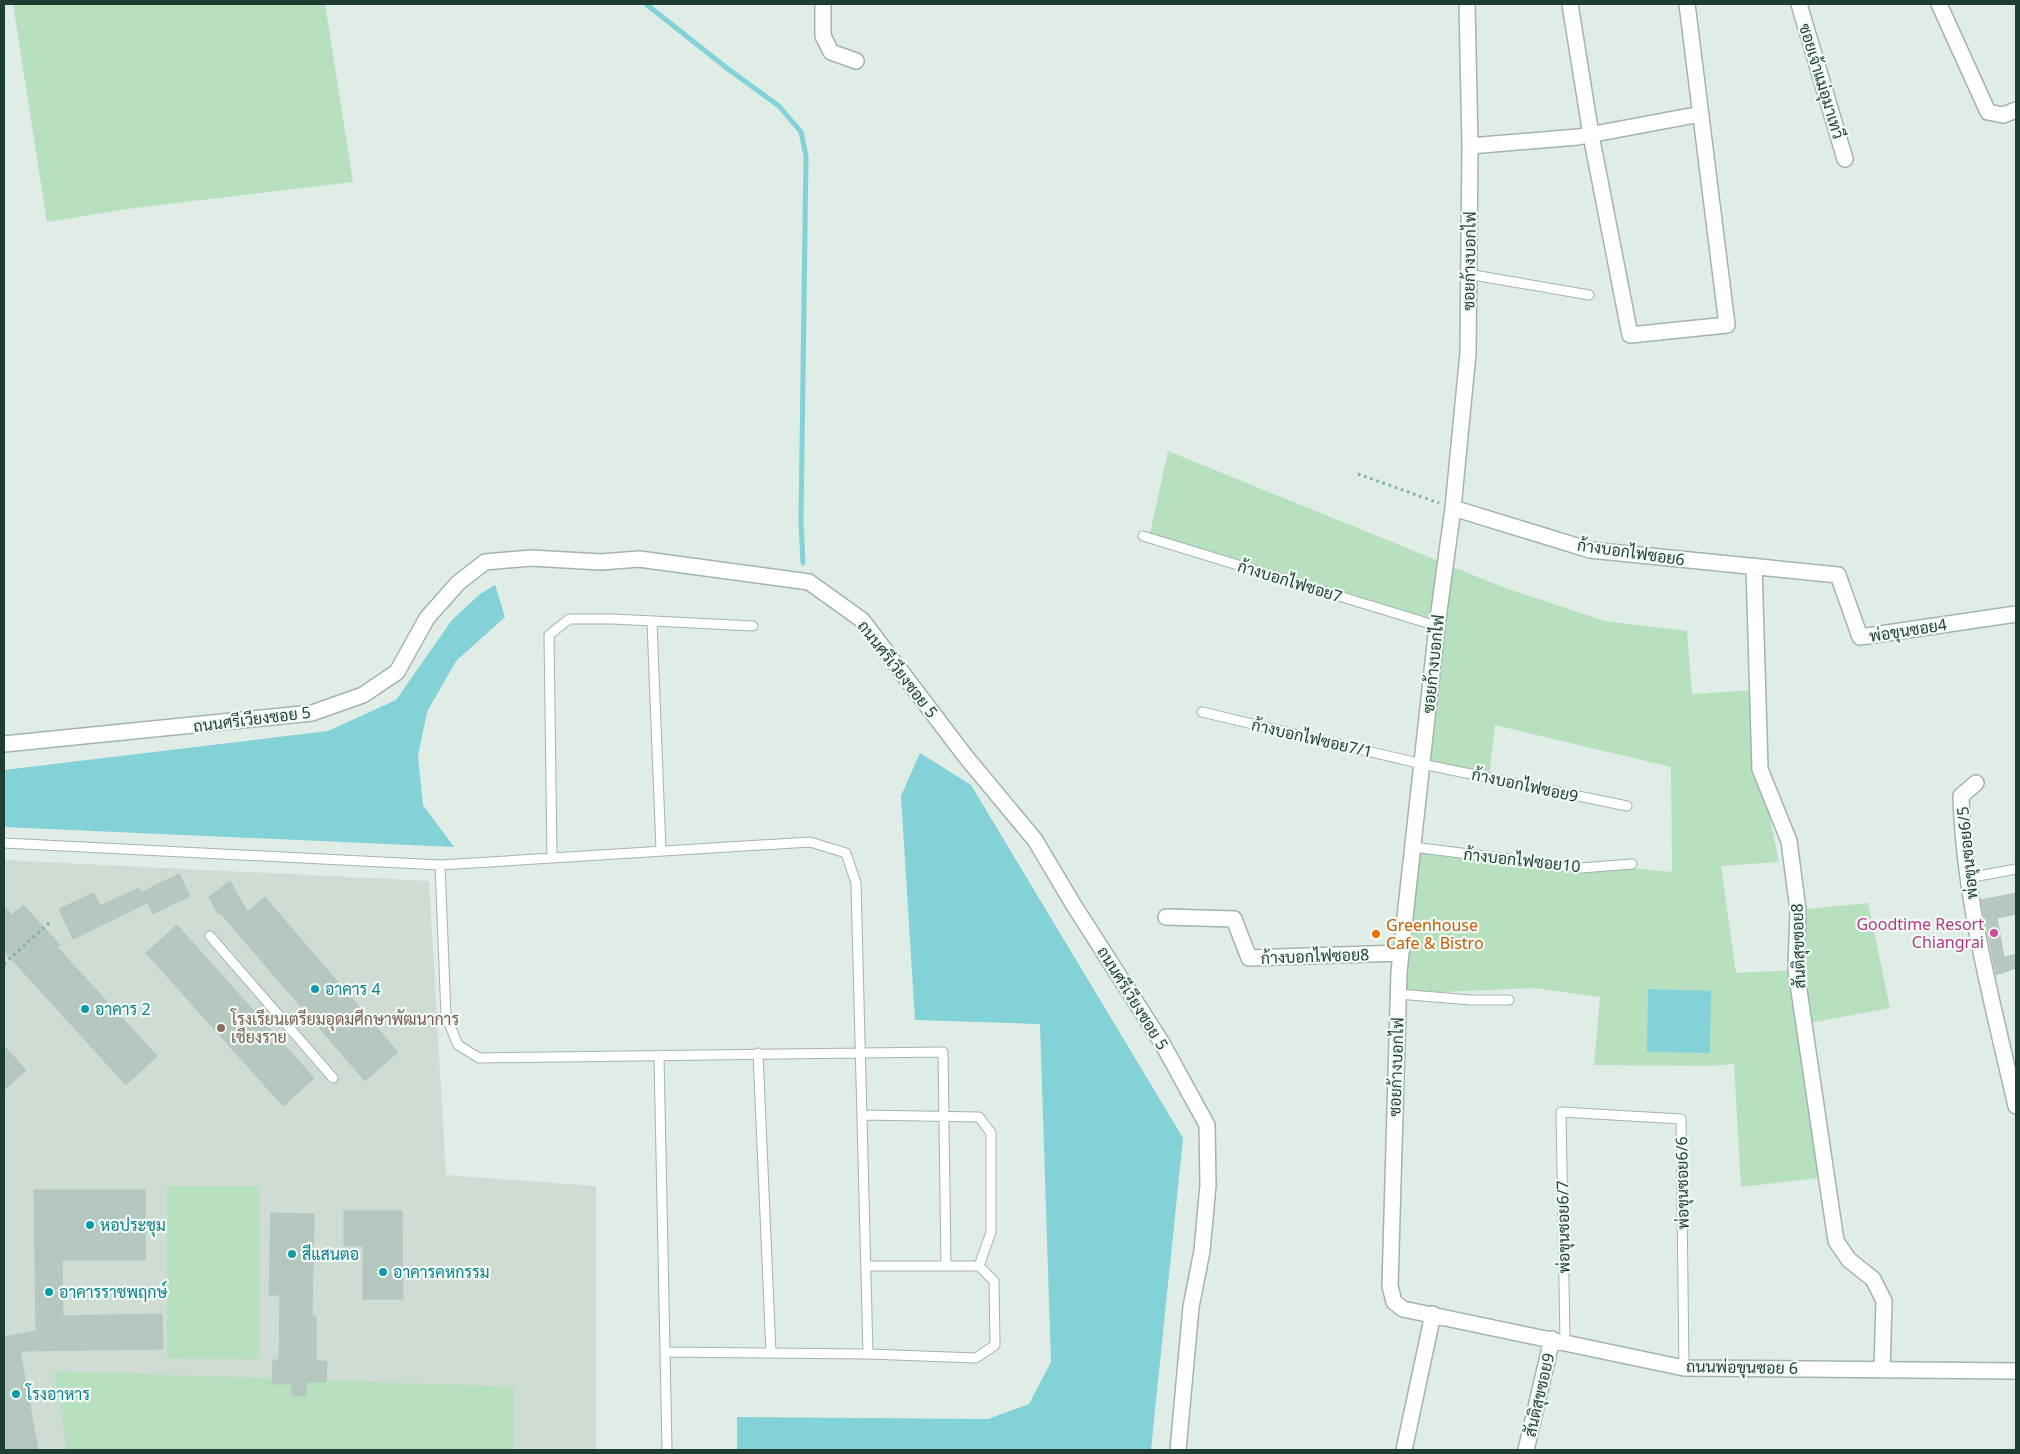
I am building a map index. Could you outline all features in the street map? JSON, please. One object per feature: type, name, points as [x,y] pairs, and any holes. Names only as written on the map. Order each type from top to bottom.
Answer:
[{"type":"street","points":[[823,4],[822,36],[830,52],[856,61]]},
{"type":"street","name":"ซอยก้างบอกไฟ","points":[[1414,1310],[1403,1309],[1394,1302],[1390,1286],[1398,994],[1437,626],[1453,508],[1468,353],[1470,146],[1467,4]]},
{"type":"street","points":[[1570,4],[1591,135],[1630,334],[1727,325],[1687,4]]},
{"type":"street","name":"ซอยเจ้าแม่อุมาเทวี","points":[[1798,4],[1845,158]]},
{"type":"street","points":[[1939,4],[1988,112],[2003,115],[2016,110]]},
{"type":"street","points":[[1470,146],[1591,135],[1701,114]]},
{"type":"street","name":"ก้างบอกไฟซอย6","points":[[1453,508],[1590,550],[1754,566]]},
{"type":"street","name":"ถนนศรีเวียงซอย 5","points":[[4,744],[312,713],[363,695],[397,672],[428,618],[458,583],[485,562],[530,558],[602,562],[639,559],[809,582],[862,620],[966,758],[1035,840],[1073,904],[1156,1034],[1208,1125],[1208,1185],[1203,1242],[1191,1307],[1178,1450]]},
{"type":"street","name":"พ่อขุนซอย4","points":[[1754,566],[1838,575],[1860,637],[2016,614]]},
{"type":"street","name":"สันติสุขซอย8","points":[[1754,566],[1760,769],[1789,841],[1798,910],[1796,970],[1836,1241],[1849,1260],[1873,1279],[1884,1301],[1882,1370]]},
{"type":"street","name":"พ่อขุนซอย6/5","points":[[1976,783],[1961,796],[1968,878],[1984,963],[2016,1106]]},
{"type":"street","name":"ก้างบอกไฟซอย8","points":[[1166,917],[1234,919],[1249,958],[1401,953]]},
{"type":"street","name":"ถนนพ่อขุนซอย 6","points":[[1414,1310],[1684,1368],[2016,1371]]},
{"type":"street","points":[[1404,1450],[1433,1314]]},
{"type":"street","name":"สันติสุขซอย9","points":[[1526,1450],[1559,1341]]},
{"type":"lane","points":[[1468,274],[1588,295]]},
{"type":"lane","name":"ก้างบอกไฟซอย7","points":[[1143,536],[1437,626]]},
{"type":"lane","points":[[552,858],[549,635],[569,619],[612,618],[652,622],[753,626]]},
{"type":"lane","points":[[652,622],[661,851]]},
{"type":"lane","name":"ก้างบอกไฟซอย7/1","points":[[1202,712],[1422,764]]},
{"type":"lane","name":"ก้างบอกไฟซอย9","points":[[1422,764],[1628,806]]},
{"type":"lane","points":[[4,843],[440,866],[810,842],[846,853],[856,883],[868,1354]]},
{"type":"lane","name":"ก้างบอกไฟซอย10","points":[[1413,847],[1582,868],[1632,864]]},
{"type":"lane","points":[[440,866],[446,1016],[458,1045],[479,1058],[943,1052],[946,1266]]},
{"type":"lane","points":[[1968,878],[2016,869]]},
{"type":"lane","points":[[210,936],[333,1078]]},
{"type":"lane","points":[[1398,994],[1471,1000],[1509,1000]]},
{"type":"lane","points":[[758,1054],[771,1353]]},
{"type":"lane","points":[[659,1055],[667,1450]]},
{"type":"lane","name":"พ่อขุนซอย6/7","points":[[1559,1341],[1561,1112]]},
{"type":"lane","name":"พ่อขุนซอย6/6","points":[[1561,1112],[1681,1119],[1684,1368]]},
{"type":"lane","points":[[862,1115],[979,1117],[991,1132],[991,1232],[979,1266]]},
{"type":"lane","points":[[665,1352],[868,1354],[976,1358],[994,1345],[994,1281],[979,1266],[866,1266]]},
{"type":"path","points":[[1358,474],[1453,508]]},
{"type":"path","points":[[4,964],[50,922]]},
{"type":"shaded area","name":"โรงเรียนเตรียมอุดมศึกษาพัฒนาการ เชียงราย","points":[[4,860],[429,881],[446,1175],[596,1186],[596,1450],[4,1450]]},
{"type":"green space","points":[[13,4],[325,4],[353,182],[127,209],[47,222]]},
{"type":"green space","points":[[1168,451],[1505,588],[1604,621],[1687,631],[1692,694],[1757,690],[1760,769],[1779,862],[1721,866],[1736,973],[1796,970],[1798,910],[1868,903],[1890,1008],[1804,1024],[1826,1177],[1741,1187],[1734,1064],[1707,1066],[1594,1065],[1600,997],[1534,988],[1398,994],[1413,847],[1672,872],[1671,767],[1495,725],[1489,778],[1422,764],[1437,626],[1149,538]]},
{"type":"green space","points":[[167,1186],[260,1186],[260,1359],[167,1358]]},
{"type":"green space","points":[[54,1371],[514,1387],[514,1450],[67,1450]]},
{"type":"water","points":[[495,585],[505,617],[456,661],[427,712],[418,755],[423,805],[454,847],[4,827],[4,770],[328,731],[396,700],[452,620],[480,594]]},
{"type":"water","points":[[920,753],[971,785],[1183,1138],[1151,1450],[737,1450],[737,1417],[988,1419],[1029,1404],[1051,1362],[1040,1024],[915,1020],[901,796]]},
{"type":"water","points":[[1648,989],[1711,991],[1710,1053],[1647,1052]]},
{"type":"building","points":[[179,874],[190,896],[153,914],[142,892]]},
{"type":"building","name":"อาคาร 4","points":[[230,881],[247,912],[265,897],[398,1052],[365,1081],[220,913],[218,914],[209,897]]},
{"type":"building","points":[[139,888],[147,903],[73,939],[59,909],[94,893],[100,906]]},
{"type":"building","points":[[2016,893],[2016,914],[1997,918],[2004,957],[2016,954],[2016,968],[1996,975],[1981,900]]},
{"type":"building","name":"อาคาร 2","points":[[23,905],[60,945],[57,947],[157,1056],[126,1085],[4,951],[4,906],[12,915]]},
{"type":"building","points":[[177,925],[314,1078],[283,1106],[146,953]]},
{"type":"building","points":[[4,1046],[26,1070],[4,1090]]},
{"type":"building","points":[[34,1190],[145,1190],[145,1260],[62,1260],[63,1316],[162,1314],[163,1349],[20,1351],[38,1450],[4,1450],[4,1337],[36,1331]]},
{"type":"building","name":"อาคารคหกรรม","points":[[344,1211],[402,1211],[403,1299],[363,1299],[363,1246],[344,1246]]},
{"type":"building","points":[[271,1213],[314,1214],[312,1316],[316,1316],[316,1361],[327,1361],[326,1382],[306,1382],[306,1396],[292,1396],[292,1384],[272,1384],[273,1360],[279,1360],[280,1295],[269,1295]]},
{"type":"waterway","points":[[646,4],[728,69],[779,106],[801,132],[806,156],[801,522],[803,563]]},
{"type":"place","name":"Goodtime Resort Chiangrai","points":[[1994,933]]},
{"type":"place","name":"Greenhouse Cafe & Bistro","points":[[1376,934]]},
{"type":"place","name":"อาคาร 4","points":[[315,989]]},
{"type":"place","name":"อาคาร 2","points":[[85,1009]]},
{"type":"place","name":"โรงเรียนเตรียมอุดมศึกษาพัฒนาการ เชียงราย","points":[[221,1028]]},
{"type":"place","name":"หอประชุม","points":[[90,1225]]},
{"type":"place","name":"สีแสนตอ","points":[[292,1254]]},
{"type":"place","name":"อาคารคหกรรม","points":[[383,1272]]},
{"type":"place","name":"อาคารราชพฤกษ์","points":[[49,1292]]},
{"type":"place","name":"โรงอาหาร","points":[[16,1394]]}]
